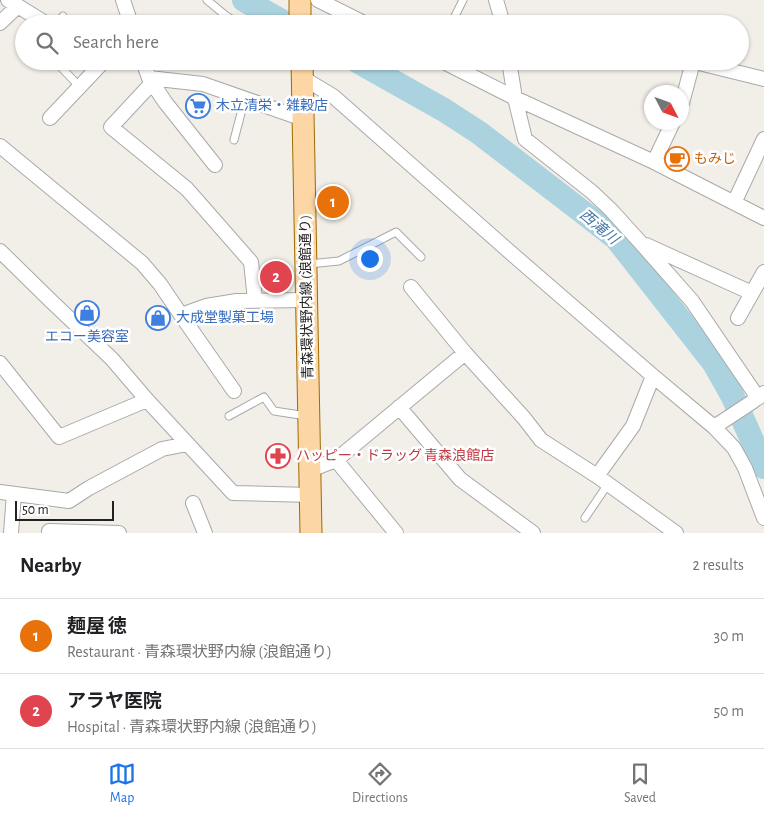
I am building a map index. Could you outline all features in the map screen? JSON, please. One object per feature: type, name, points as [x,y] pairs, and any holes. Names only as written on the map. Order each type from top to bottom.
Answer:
[{"type":"main road","name":"青森環状野内線 (浪館通り)","points":[[302,70],[311,533]]},
{"type":"street","points":[[123,0],[128,15]]},
{"type":"street","points":[[318,0],[348,15]]},
{"type":"street","points":[[496,0],[500,15]]},
{"type":"street","points":[[0,23],[13,3],[32,15]]},
{"type":"street","points":[[50,118],[96,70]]},
{"type":"street","points":[[146,70],[150,81],[164,102],[214,165]]},
{"type":"street","points":[[302,70],[714,427],[734,448],[745,468],[764,518]]},
{"type":"street","points":[[460,70],[654,162],[764,218]]},
{"type":"street","points":[[511,70],[524,139],[592,192],[640,242],[692,301],[758,398],[714,427]]},
{"type":"street","points":[[686,85],[690,70]]},
{"type":"street","points":[[726,70],[764,80]]},
{"type":"street","points":[[150,81],[203,84],[303,118]]},
{"type":"street","points":[[150,81],[111,127],[187,189],[251,262],[255,300]]},
{"type":"street","points":[[654,162],[668,130]]},
{"type":"street","points":[[734,203],[764,139]]},
{"type":"street","points":[[0,146],[142,262],[160,284],[234,391]]},
{"type":"street","points":[[640,242],[752,293]]},
{"type":"street","points":[[0,251],[112,359],[147,400],[233,493],[311,495]]},
{"type":"street","points":[[738,318],[764,272]]},
{"type":"street","points":[[411,287],[465,353],[524,418],[541,440],[603,480],[660,528],[676,533]]},
{"type":"street","points":[[181,315],[206,306],[237,301],[306,300]]},
{"type":"street","points":[[310,470],[336,460],[465,353]]},
{"type":"street","points":[[0,363],[30,398],[59,437],[147,400]]},
{"type":"street","points":[[603,480],[633,426],[653,376]]},
{"type":"street","points":[[399,407],[460,480],[533,533]]},
{"type":"street","points":[[11,533],[7,493],[68,501],[162,449],[187,444]]},
{"type":"street","points":[[336,460],[396,533]]},
{"type":"street","points":[[193,503],[205,533]]},
{"type":"street","points":[[49,531],[119,533]]},
{"type":"lane","points":[[207,0],[225,15]]},
{"type":"lane","points":[[456,15],[463,0]]},
{"type":"lane","points":[[64,70],[80,87]]},
{"type":"lane","points":[[234,140],[245,98]]},
{"type":"lane","points":[[306,265],[339,261],[396,232],[421,257]]},
{"type":"lane","points":[[229,416],[264,397],[274,411],[309,416]]},
{"type":"lane","points":[[586,518],[603,480]]},
{"type":"waterway","name":"西滝川","points":[[244,0],[271,15]]},
{"type":"waterway","name":"西滝川","points":[[373,70],[444,110],[478,132],[616,238],[714,363],[732,395],[764,467]]},
{"type":"place","name":"木立清栄・雑穀店","points":[[198,106]]},
{"type":"place","name":"もみじ","points":[[677,159]]},
{"type":"place","name":"麺屋 徳","points":[[333,202]]},
{"type":"place","name":"アラヤ医院","points":[[276,277]]},
{"type":"place","name":"エコー美容室","points":[[87,313]]},
{"type":"place","name":"大成堂製菓工場","points":[[158,318]]},
{"type":"place","name":"ハッピー・ドラッグ 青森浪館店","points":[[278,456]]}]
